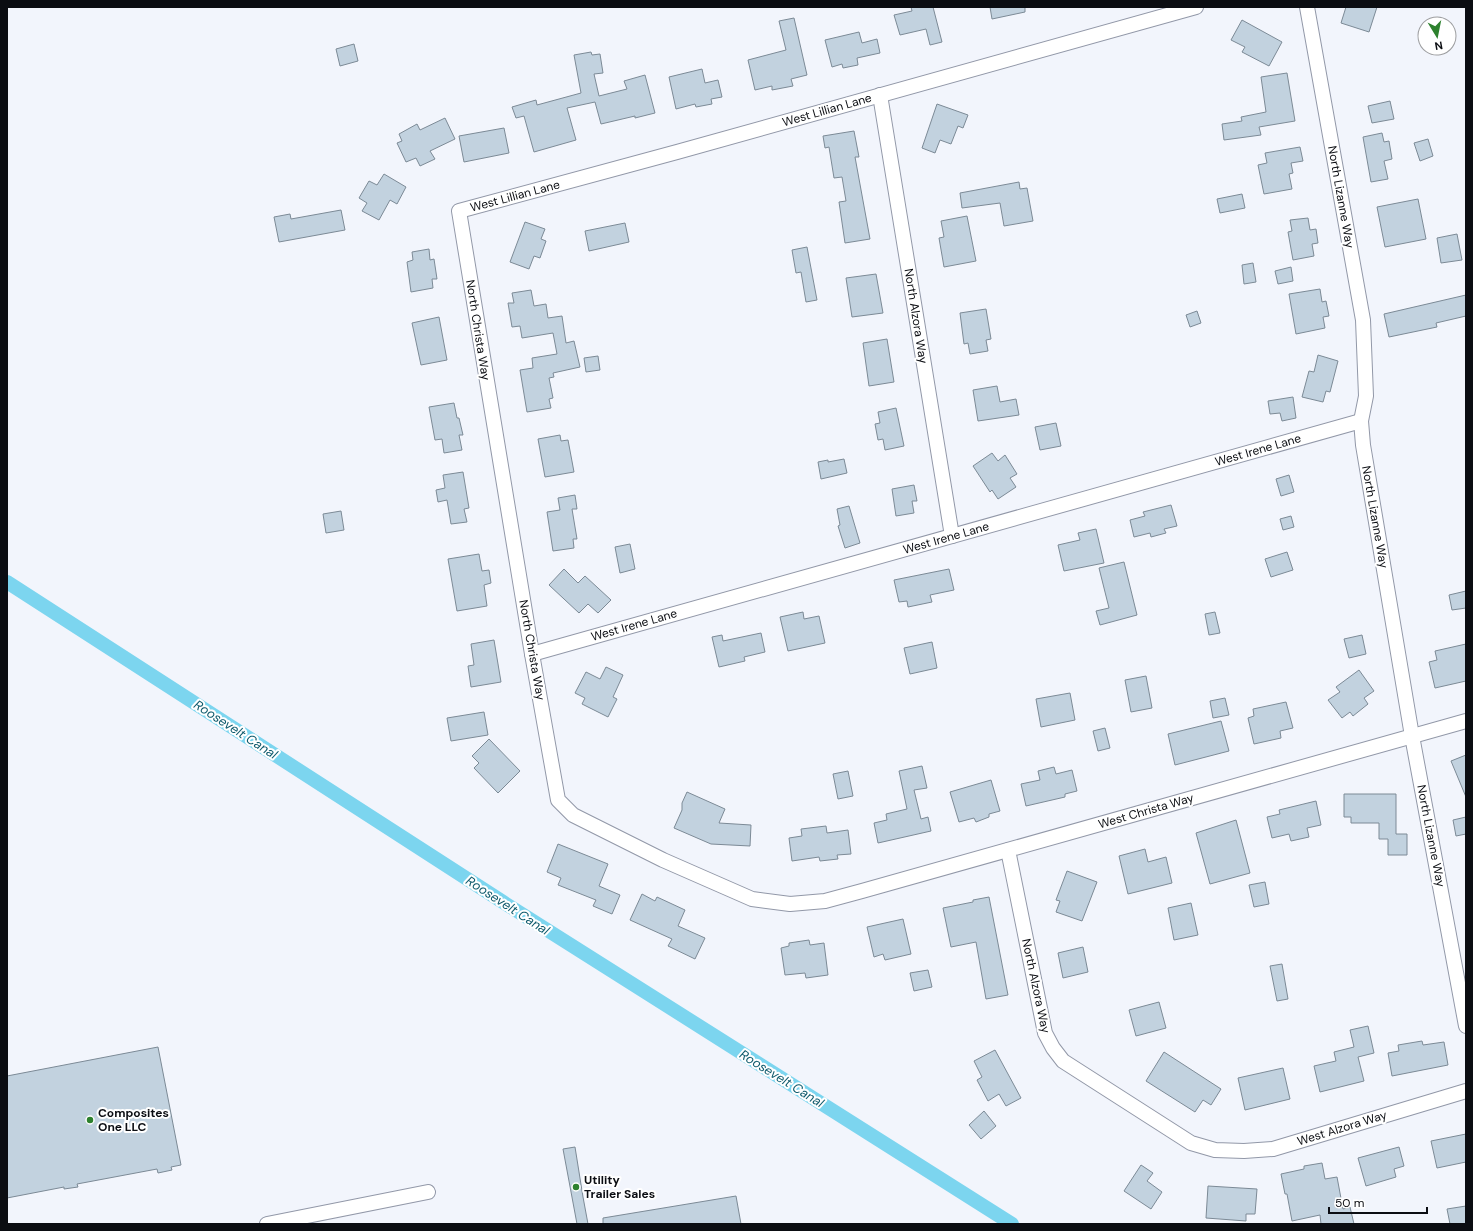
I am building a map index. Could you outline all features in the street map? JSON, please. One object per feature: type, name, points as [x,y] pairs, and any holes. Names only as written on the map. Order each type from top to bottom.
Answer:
[{"type":"street","name":"West Lillian Lane","points":[[459,211],[670,154],[1196,7]]},
{"type":"street","name":"North Lizanne Way","points":[[1307,7],[1363,320],[1366,396],[1361,421],[1363,445],[1412,736],[1466,1026]]},
{"type":"street","name":"North Alzora Way","points":[[880,95],[952,536]]},
{"type":"street","name":"North Christa Way","points":[[459,211],[532,654],[558,800],[573,815],[663,860],[752,899],[790,904],[825,901]]},
{"type":"street","name":"West Irene Lane","points":[[532,654],[1361,421]]},
{"type":"street","name":"West Christa Way","points":[[825,901],[1466,721]]},
{"type":"street","name":"North Alzora Way","points":[[1008,850],[1045,1033],[1053,1048],[1063,1061],[1191,1144],[1215,1150]]},
{"type":"street","name":"West Alzora Way","points":[[1215,1150],[1244,1151],[1273,1149],[1466,1091]]},
{"type":"street","points":[[267,1224],[428,1192]]},
{"type":"building","points":[[911,7],[933,7],[942,42],[930,45],[926,29],[900,35],[894,15],[912,11]]},
{"type":"building","points":[[990,7],[1025,7],[1025,12],[992,19]]},
{"type":"building","points":[[1346,7],[1377,7],[1369,32],[1341,23]]},
{"type":"building","points":[[794,18],[807,75],[791,79],[793,86],[772,90],[772,86],[755,90],[748,60],[786,50],[779,21]]},
{"type":"building","points":[[1242,20],[1282,42],[1269,66],[1242,52],[1245,47],[1231,40]]},
{"type":"building","points":[[859,32],[862,43],[877,39],[880,53],[857,58],[858,65],[843,68],[842,64],[832,67],[825,40]]},
{"type":"building","points":[[354,44],[358,61],[340,66],[336,49]]},
{"type":"building","points":[[591,52],[592,55],[600,54],[603,73],[594,74],[599,96],[627,89],[624,81],[645,75],[655,113],[601,124],[595,102],[567,108],[576,140],[534,152],[524,116],[516,118],[512,107],[536,100],[537,105],[581,93],[574,55]]},
{"type":"building","points":[[702,69],[705,83],[718,80],[722,97],[711,99],[712,104],[696,107],[695,104],[676,109],[669,77]]},
{"type":"building","points":[[1287,73],[1295,121],[1259,127],[1261,135],[1224,140],[1222,124],[1242,121],[1241,117],[1266,112],[1261,77]]},
{"type":"building","points":[[1390,101],[1394,119],[1372,123],[1368,106]]},
{"type":"building","points":[[937,104],[968,115],[963,128],[958,126],[951,144],[940,140],[935,153],[922,148]]},
{"type":"building","points":[[445,118],[455,139],[430,151],[435,159],[420,166],[416,158],[406,162],[397,143],[402,141],[399,134],[417,124],[420,130]]},
{"type":"building","points":[[504,128],[509,153],[464,162],[459,136]]},
{"type":"building","points":[[854,131],[859,157],[855,157],[870,239],[845,243],[839,202],[846,201],[842,177],[834,178],[829,147],[825,148],[823,136]]},
{"type":"building","points":[[1382,133],[1384,142],[1389,141],[1392,159],[1384,161],[1388,179],[1371,182],[1363,137]]},
{"type":"building","points":[[1428,139],[1433,156],[1420,161],[1414,143]]},
{"type":"building","points":[[1300,147],[1303,161],[1291,163],[1293,173],[1289,174],[1292,189],[1264,194],[1258,165],[1267,163],[1265,153]]},
{"type":"building","points":[[384,174],[406,187],[397,204],[390,200],[379,220],[362,211],[367,203],[359,198],[369,181],[377,185]]},
{"type":"building","points":[[1019,182],[1020,189],[1027,188],[1033,221],[1004,226],[1000,203],[962,208],[960,193]]},
{"type":"building","points":[[1242,194],[1245,208],[1220,213],[1217,199]]},
{"type":"building","points":[[1418,199],[1426,239],[1385,247],[1377,207]]},
{"type":"building","points":[[341,210],[345,230],[279,242],[274,217],[290,214],[291,219]]},
{"type":"building","points":[[967,216],[976,261],[944,267],[939,238],[944,237],[941,221]]},
{"type":"building","points":[[1308,218],[1310,230],[1316,229],[1318,243],[1312,244],[1314,256],[1293,260],[1288,232],[1292,231],[1290,220]]},
{"type":"building","points":[[525,222],[545,229],[541,239],[546,241],[540,258],[534,256],[529,269],[510,262]]},
{"type":"building","points":[[625,223],[629,242],[589,251],[585,231]]},
{"type":"building","points":[[1457,234],[1462,260],[1441,263],[1437,238]]},
{"type":"building","points":[[807,247],[817,300],[806,302],[801,272],[796,273],[792,250]]},
{"type":"building","points":[[429,249],[430,260],[434,259],[437,279],[432,279],[433,288],[411,292],[407,262],[413,260],[412,252]]},
{"type":"building","points":[[1253,263],[1256,282],[1244,284],[1242,265]]},
{"type":"building","points":[[1291,267],[1293,281],[1278,284],[1275,271]]},
{"type":"building","points":[[876,274],[883,313],[852,317],[846,278]]},
{"type":"building","points":[[1320,289],[1322,302],[1326,301],[1329,316],[1323,317],[1325,328],[1296,334],[1289,294]]},
{"type":"building","points":[[531,290],[534,306],[546,304],[548,318],[562,316],[566,343],[574,341],[580,367],[553,373],[554,377],[549,378],[553,398],[549,399],[551,408],[527,412],[520,370],[533,368],[532,358],[557,354],[553,333],[522,338],[520,326],[512,327],[508,303],[514,303],[512,293]]},
{"type":"building","points":[[1466,295],[1466,316],[1436,323],[1437,327],[1389,337],[1384,314]]},
{"type":"building","points":[[986,309],[991,339],[986,340],[988,351],[970,354],[968,343],[964,344],[960,313]]},
{"type":"building","points":[[1197,311],[1201,323],[1190,327],[1186,315]]},
{"type":"building","points":[[439,317],[447,360],[421,365],[412,323]]},
{"type":"building","points":[[887,339],[894,382],[869,386],[863,343]]},
{"type":"building","points":[[1318,355],[1338,361],[1330,392],[1326,391],[1323,402],[1302,397],[1309,371],[1314,372]]},
{"type":"building","points":[[598,356],[600,370],[586,372],[584,358]]},
{"type":"building","points":[[997,386],[1000,402],[1016,399],[1019,415],[978,421],[973,390]]},
{"type":"building","points":[[1293,397],[1296,418],[1282,421],[1280,413],[1270,414],[1268,401]]},
{"type":"building","points":[[454,403],[463,435],[459,435],[462,450],[444,453],[442,439],[435,440],[429,407]]},
{"type":"building","points":[[896,408],[904,446],[885,450],[883,439],[878,440],[875,424],[880,423],[878,412]]},
{"type":"building","points":[[1056,423],[1061,446],[1040,450],[1035,427]]},
{"type":"building","points":[[560,435],[561,441],[568,440],[574,472],[545,477],[538,439]]},
{"type":"building","points":[[992,453],[998,461],[1005,455],[1017,474],[1010,478],[1016,487],[998,499],[992,490],[990,492],[973,466]]},
{"type":"building","points":[[844,459],[847,473],[821,479],[818,462]]},
{"type":"building","points":[[463,472],[469,508],[464,509],[467,522],[451,524],[447,500],[438,502],[436,490],[445,488],[443,475]]},
{"type":"building","points":[[1289,475],[1294,492],[1281,496],[1276,479]]},
{"type":"building","points":[[914,485],[917,501],[912,501],[914,513],[896,516],[892,489]]},
{"type":"building","points":[[575,495],[577,509],[572,509],[577,539],[573,539],[574,548],[553,551],[547,512],[560,510],[558,498]]},
{"type":"building","points":[[1171,505],[1177,526],[1164,529],[1166,533],[1151,537],[1150,533],[1134,537],[1130,520],[1145,516],[1143,512]]},
{"type":"building","points":[[849,506],[860,543],[845,548],[838,526],[840,525],[837,509]]},
{"type":"building","points":[[341,511],[344,530],[326,533],[323,514]]},
{"type":"building","points":[[1291,516],[1294,527],[1283,530],[1280,519]]},
{"type":"building","points":[[1096,529],[1104,563],[1064,571],[1058,545],[1080,540],[1078,533]]},
{"type":"building","points":[[630,544],[635,569],[620,573],[615,547]]},
{"type":"building","points":[[1287,552],[1293,570],[1271,577],[1265,559]]},
{"type":"building","points":[[479,554],[482,571],[489,570],[491,583],[484,585],[487,606],[457,611],[448,559]]},
{"type":"building","points":[[1124,562],[1137,615],[1100,625],[1096,611],[1109,608],[1099,568]]},
{"type":"building","points":[[564,569],[578,583],[585,576],[611,600],[598,613],[588,604],[579,613],[549,585]]},
{"type":"building","points":[[949,569],[954,590],[930,595],[932,602],[908,607],[907,601],[899,602],[894,580]]},
{"type":"building","points":[[1466,591],[1466,608],[1452,610],[1449,595]]},
{"type":"building","points":[[803,612],[804,619],[819,616],[825,643],[788,651],[780,617]]},
{"type":"building","points":[[1215,612],[1220,633],[1209,635],[1205,614]]},
{"type":"building","points":[[761,633],[765,652],[744,657],[745,661],[719,667],[712,637],[722,635],[723,641]]},
{"type":"building","points":[[1362,635],[1366,654],[1349,658],[1344,639]]},
{"type":"building","points":[[494,640],[501,682],[471,687],[468,666],[474,665],[471,644]]},
{"type":"building","points":[[932,642],[937,668],[910,674],[904,648]]},
{"type":"building","points":[[1466,644],[1466,681],[1435,688],[1429,662],[1437,660],[1435,651]]},
{"type":"building","points":[[606,667],[623,675],[613,697],[617,699],[608,717],[582,704],[585,698],[575,693],[586,672],[600,679]]},
{"type":"building","points":[[1359,670],[1374,691],[1364,698],[1368,704],[1353,716],[1350,712],[1342,718],[1328,700],[1340,692],[1336,687]]},
{"type":"building","points":[[1146,676],[1152,708],[1131,712],[1125,680]]},
{"type":"building","points":[[1070,693],[1075,720],[1041,727],[1036,699]]},
{"type":"building","points":[[1225,698],[1229,715],[1213,718],[1210,701]]},
{"type":"building","points":[[1286,702],[1293,728],[1280,731],[1281,738],[1254,744],[1248,718],[1254,716],[1253,709]]},
{"type":"building","points":[[484,712],[488,735],[451,741],[447,718]]},
{"type":"building","points":[[1221,721],[1229,751],[1175,765],[1168,734]]},
{"type":"building","points":[[1105,728],[1110,748],[1098,751],[1093,731]]},
{"type":"building","points":[[489,739],[520,771],[498,793],[474,768],[479,763],[472,756]]},
{"type":"building","points":[[1466,755],[1466,797],[1451,761]]},
{"type":"building","points":[[922,766],[927,788],[914,790],[921,819],[928,817],[931,831],[878,843],[874,823],[887,820],[886,814],[907,809],[899,771]]},
{"type":"building","points":[[1054,767],[1056,774],[1072,770],[1077,791],[1065,794],[1065,797],[1026,806],[1021,784],[1040,780],[1038,771]]},
{"type":"building","points":[[848,771],[853,796],[838,799],[833,774]]},
{"type":"building","points":[[991,780],[1000,811],[989,814],[989,817],[976,822],[974,818],[959,822],[950,792]]},
{"type":"building","points":[[687,792],[725,809],[719,823],[751,825],[750,846],[711,844],[674,828],[682,810],[682,803]]},
{"type":"building","points":[[1344,794],[1396,794],[1396,834],[1407,834],[1407,855],[1388,855],[1388,839],[1379,839],[1379,823],[1351,823],[1351,817],[1344,817]]},
{"type":"building","points":[[1316,801],[1321,825],[1307,828],[1309,837],[1291,841],[1289,834],[1272,838],[1267,817],[1280,814],[1279,810]]},
{"type":"building","points":[[1466,817],[1466,834],[1456,836],[1453,820]]},
{"type":"building","points":[[1236,820],[1250,873],[1210,884],[1196,833]]},
{"type":"building","points":[[826,826],[827,833],[848,830],[851,854],[837,855],[838,859],[820,861],[819,857],[792,861],[789,838],[802,836],[801,829]]},
{"type":"building","points":[[558,844],[608,864],[599,886],[620,895],[612,914],[593,906],[596,900],[558,885],[561,878],[547,872]]},
{"type":"building","points":[[1145,849],[1148,862],[1166,857],[1172,883],[1128,894],[1119,856]]},
{"type":"building","points":[[1067,871],[1097,882],[1082,921],[1056,912],[1060,901],[1056,900]]},
{"type":"building","points":[[1265,882],[1269,904],[1254,907],[1249,885]]},
{"type":"building","points":[[642,894],[655,901],[657,897],[685,910],[678,926],[705,938],[695,959],[668,946],[672,939],[630,920]]},
{"type":"building","points":[[989,897],[1008,995],[986,999],[976,942],[951,947],[943,908]]},
{"type":"building","points":[[1191,903],[1198,935],[1174,940],[1168,908]]},
{"type":"building","points":[[903,919],[911,954],[885,960],[883,954],[874,957],[867,927]]},
{"type":"building","points":[[809,940],[810,945],[824,943],[828,975],[806,978],[805,973],[785,975],[781,948],[789,946],[789,943]]},
{"type":"building","points":[[1083,947],[1088,972],[1063,978],[1058,953]]},
{"type":"building","points":[[1282,964],[1288,999],[1277,1001],[1270,966]]},
{"type":"building","points":[[928,970],[932,987],[914,991],[910,973]]},
{"type":"building","points":[[1159,1002],[1166,1028],[1136,1036],[1129,1010]]},
{"type":"building","points":[[1368,1026],[1374,1053],[1358,1057],[1364,1081],[1320,1092],[1314,1066],[1336,1061],[1334,1052],[1354,1047],[1350,1030]]},
{"type":"building","points":[[1422,1041],[1423,1045],[1444,1042],[1448,1065],[1392,1076],[1388,1053],[1399,1051],[1398,1045]]},
{"type":"building","name":"Composites One LLC","points":[[158,1047],[181,1165],[171,1167],[172,1170],[158,1173],[157,1169],[77,1184],[78,1187],[64,1189],[64,1187],[7,1198],[7,1076]]},
{"type":"building","points":[[995,1050],[1021,1098],[1006,1106],[999,1094],[988,1101],[977,1080],[982,1077],[974,1061]]},
{"type":"building","points":[[1164,1052],[1221,1089],[1211,1105],[1203,1100],[1195,1112],[1146,1081]]},
{"type":"building","points":[[1283,1068],[1290,1099],[1245,1110],[1238,1078]]},
{"type":"building","points":[[984,1111],[996,1126],[981,1139],[969,1125]]},
{"type":"building","points":[[1466,1134],[1466,1162],[1437,1168],[1431,1141]]},
{"type":"building","points":[[575,1147],[588,1224],[577,1224],[563,1149]]},
{"type":"building","points":[[1399,1147],[1404,1166],[1394,1169],[1396,1177],[1366,1186],[1358,1158]]},
{"type":"building","points":[[1322,1163],[1325,1179],[1337,1177],[1343,1209],[1350,1207],[1354,1224],[1321,1224],[1320,1215],[1292,1221],[1287,1194],[1285,1194],[1281,1174],[1304,1169],[1304,1166]]},
{"type":"building","points":[[1141,1165],[1153,1173],[1147,1181],[1162,1192],[1151,1209],[1124,1191]]},
{"type":"building","points":[[1208,1186],[1257,1189],[1255,1214],[1246,1214],[1246,1221],[1206,1218]]},
{"type":"building","name":"Utility Trailer Sales","points":[[736,1196],[741,1224],[603,1224],[603,1218]]},
{"type":"building","points":[[1466,1206],[1466,1224],[1450,1224],[1447,1209]]},
{"type":"waterway","name":"Roosevelt Canal","points":[[7,582],[503,902],[1012,1224]]},
{"type":"place","name":"Composites One LLC","points":[[90,1120]]},
{"type":"place","name":"Utility Trailer Sales","points":[[576,1187]]}]
